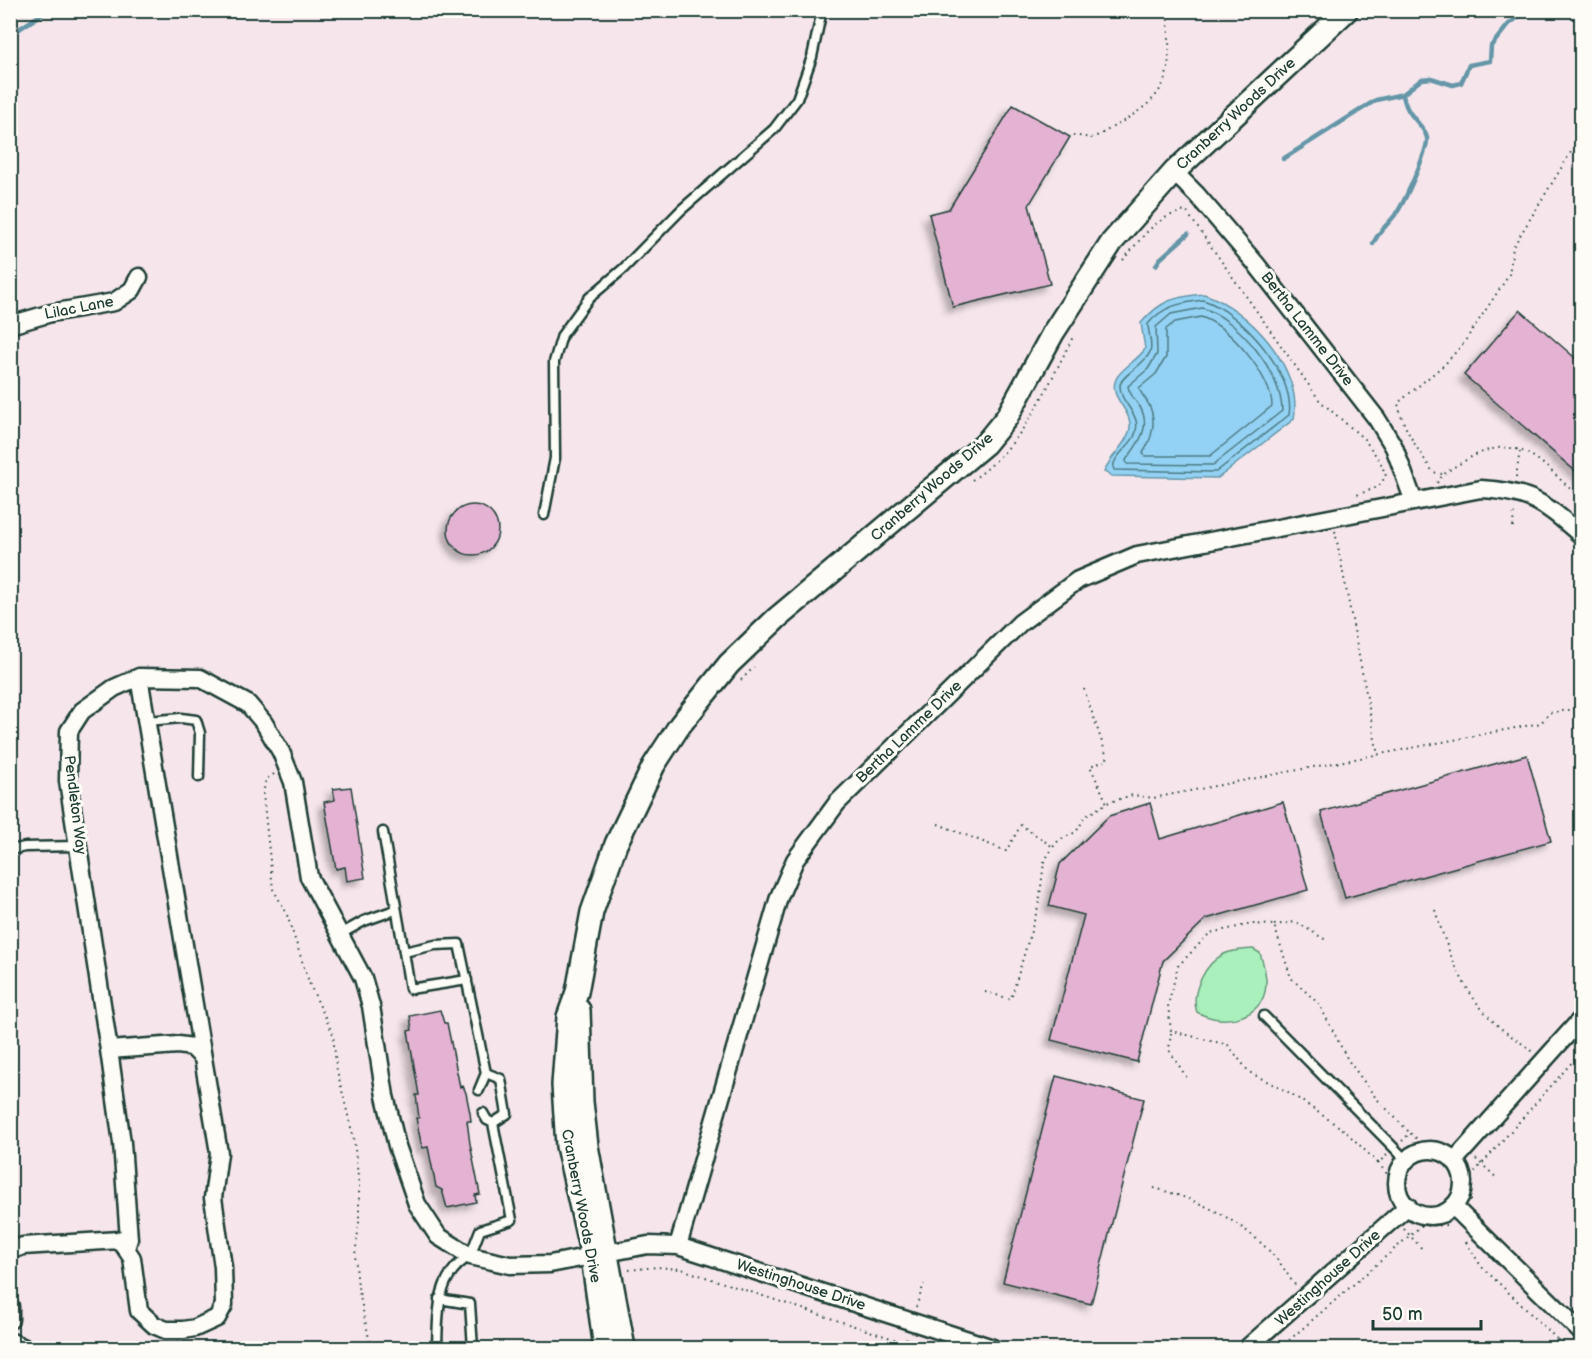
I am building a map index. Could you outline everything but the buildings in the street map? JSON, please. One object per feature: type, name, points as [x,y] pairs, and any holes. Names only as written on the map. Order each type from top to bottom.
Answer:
[{"type":"street","name":"Cranberry Woods Drive","points":[[624,1348],[567,1146],[564,1112],[565,1042],[568,1017],[577,992],[592,912],[616,844],[654,765],[680,725],[729,664],[777,618],[986,444],[1007,417],[1053,333],[1112,242],[1174,172],[1347,10]]},
{"type":"street","name":"Bertha Lamme Drive","points":[[1174,172],[1197,195],[1256,264],[1377,418],[1394,447],[1414,502]]},
{"type":"street","name":"Lilac Lane","points":[[10,325],[51,313],[114,302],[132,290],[139,277]]},
{"type":"street","name":"Bertha Lamme Drive","points":[[678,1246],[779,897],[795,860],[837,803],[1020,623],[1078,580],[1137,555],[1481,489],[1531,496],[1553,511],[1581,536]]},
{"type":"street","points":[[10,1251],[23,1246],[120,1240],[132,1258],[139,1311],[154,1325],[166,1330],[195,1328],[216,1318],[224,1305],[223,1267],[213,1198],[219,1153],[139,677]]},
{"type":"street","name":"Pendleton Way","points":[[126,1248],[129,1239],[125,1171],[68,781],[69,731],[82,711],[114,688],[139,677],[200,678],[248,704],[264,723],[287,766],[293,782],[309,877],[363,978],[371,1006],[385,1096],[397,1146],[417,1204],[438,1236],[470,1256],[510,1265],[550,1264],[599,1256]]},
{"type":"street","points":[[1459,1155],[1581,1018]]},
{"type":"street","points":[[109,1050],[178,1045],[192,1047],[203,1058]]},
{"type":"street","points":[[1427,1150],[1459,1155],[1463,1186],[1453,1206],[1432,1215],[1421,1214],[1408,1206],[1398,1191],[1400,1154],[1427,1150]]},
{"type":"street","name":"Westinghouse Drive","points":[[1247,1348],[1408,1206]]},
{"type":"street","points":[[1453,1206],[1581,1333]]},
{"type":"street","name":"Westinghouse Drive","points":[[599,1256],[648,1245],[678,1246],[993,1348]]},
{"type":"street","name":"Cranberry Woods Drive","points":[[599,1256],[605,1348]]},
{"type":"street","points":[[10,1306],[10,1320]]},
{"type":"lane","points":[[544,515],[555,458],[554,362],[562,335],[589,298],[623,269],[681,210],[774,129],[797,99],[812,57],[822,10]]},
{"type":"lane","points":[[147,721],[181,718],[196,720],[200,733],[199,777]]},
{"type":"lane","points":[[383,832],[410,989],[467,980]]},
{"type":"lane","points":[[10,850],[25,847],[79,846]]},
{"type":"lane","points":[[339,935],[364,921],[395,910]]},
{"type":"lane","points":[[404,952],[435,945],[459,944],[486,1073],[479,1090]]},
{"type":"lane","points":[[1264,1016],[1400,1154]]},
{"type":"lane","points":[[486,1073],[501,1079],[507,1114],[493,1123]]},
{"type":"lane","points":[[483,1113],[487,1120],[493,1123]]},
{"type":"lane","points":[[437,1348],[439,1299],[456,1264],[470,1256],[480,1230],[512,1220],[493,1123]]},
{"type":"lane","points":[[439,1299],[470,1304],[473,1348]]},
{"type":"lane","points":[[10,1337],[34,1348]]},
{"type":"lane","points":[[88,1348],[109,1348]]},
{"type":"path","points":[[1072,135],[1091,138],[1099,135],[1156,97],[1165,82],[1170,60],[1167,10]]},
{"type":"path","points":[[1442,474],[1433,472],[1424,459],[1406,429],[1398,403],[1445,364],[1463,344],[1509,275],[1513,247],[1581,134]]},
{"type":"path","points":[[1186,211],[1320,401],[1358,432],[1380,461],[1386,476],[1378,487],[1348,498]]},
{"type":"path","points":[[1435,486],[1442,474],[1472,456],[1492,449],[1520,450],[1534,455],[1581,499]]},
{"type":"path","points":[[1332,518],[1378,755]]},
{"type":"path","points":[[1084,689],[1108,760],[1090,766],[1107,803]]},
{"type":"path","points":[[985,992],[1011,999],[1039,904],[1044,862],[1059,840],[1076,832],[1086,816],[1107,803],[1133,795],[1153,798],[1541,723],[1549,713],[1581,708]]},
{"type":"path","points":[[287,766],[266,779],[263,794],[269,868],[273,889],[286,912],[310,986],[333,1034],[336,1066],[354,1140],[359,1185],[357,1276],[371,1348]]},
{"type":"path","points":[[938,824],[1006,852],[1021,825],[1053,847]]},
{"type":"path","points":[[1435,910],[1455,968],[1468,992],[1503,1031],[1521,1040],[1542,1063]]},
{"type":"path","points":[[1274,925],[1296,922],[1326,940]]},
{"type":"path","points":[[1171,1031],[1169,1050],[1187,1078]]},
{"type":"path","points":[[1424,1251],[1387,1211],[1390,1200],[1389,1176],[1378,1163],[1400,1154],[1410,1133],[1423,1144],[1450,1144],[1458,1141],[1459,1155],[1498,1179]]},
{"type":"path","points":[[1154,1188],[1205,1204],[1233,1221],[1277,1258],[1305,1297]]},
{"type":"path","points":[[1463,1238],[1481,1266],[1558,1340],[1571,1348]]},
{"type":"path","points":[[627,1271],[638,1268],[681,1269],[917,1348]]},
{"type":"path","points":[[1094,1348],[1098,1338]]},
{"type":"path","points":[[894,1348],[897,1340]]},
{"type":"path","points":[[1522,1348],[1558,1340]]},
{"type":"green space","points":[[1253,949],[1260,953],[1266,977],[1264,997],[1258,1006],[1240,1017],[1230,1019],[1207,1017],[1197,1012],[1195,1004],[1197,988],[1211,964],[1227,953]]},
{"type":"water","points":[[1204,294],[1238,313],[1269,343],[1290,380],[1295,400],[1294,419],[1218,478],[1112,476],[1104,472],[1129,432],[1129,418],[1115,393],[1114,386],[1118,375],[1145,349],[1141,323],[1155,309],[1169,301]]},
{"type":"waterway","points":[[10,35],[48,10]]},
{"type":"waterway","points":[[1283,159],[1376,100],[1403,94],[1422,79],[1431,78],[1453,85],[1461,83],[1469,65],[1490,61],[1491,46],[1509,24],[1528,10]]},
{"type":"waterway","points":[[1373,244],[1404,201],[1427,144],[1425,133],[1411,115],[1403,94]]},
{"type":"waterway","points":[[1156,265],[1188,234]]}]
